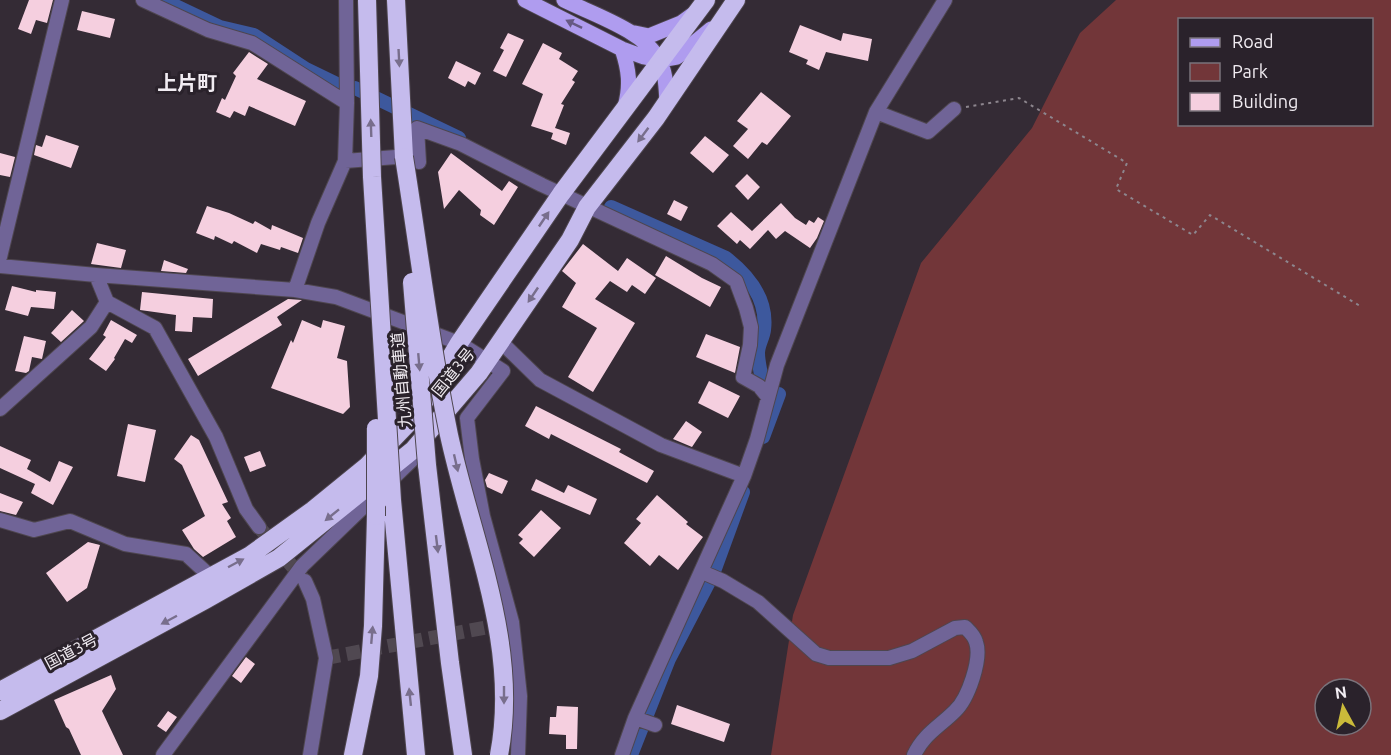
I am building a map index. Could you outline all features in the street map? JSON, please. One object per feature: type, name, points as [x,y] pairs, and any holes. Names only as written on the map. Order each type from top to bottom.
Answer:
[{"type":"highway","name":"九州自動車道","points":[[367,0],[372,177],[392,500],[416,755]]},
{"type":"highway","name":"九州自動車道","points":[[396,0],[410,255],[428,465],[450,663],[463,755]]},
{"type":"highway","name":"国道3号","points":[[0,711],[279,558],[413,450],[484,367],[570,240],[587,207],[667,102],[736,0]]},
{"type":"highway","name":"国道3号","points":[[0,691],[249,556],[313,510],[367,466],[417,414],[459,344],[561,194],[700,7]]},
{"type":"highway","points":[[404,157],[439,385],[459,478],[497,618],[503,657],[504,696],[499,755]]},
{"type":"highway","points":[[353,755],[369,676],[373,626],[376,426],[369,239],[372,177]]},
{"type":"main road","points":[[525,0],[622,49],[660,60],[677,57],[693,46],[720,21]]},
{"type":"main road","points":[[564,0],[644,41],[660,60],[664,73],[667,102]]},
{"type":"main road","points":[[629,32],[649,36],[681,23],[700,7]]},
{"type":"main road","points":[[622,49],[629,70],[630,90],[624,110]]},
{"type":"street","points":[[0,257],[62,0]]},
{"type":"street","points":[[143,0],[208,30],[252,43],[347,103]]},
{"type":"street","points":[[295,290],[318,223],[345,161],[347,103],[345,0]]},
{"type":"street","points":[[622,755],[635,718],[744,476],[777,364],[876,112],[945,0]]},
{"type":"street","points":[[876,112],[928,132],[954,109]]},
{"type":"street","points":[[345,161],[396,157],[419,162],[417,128],[461,144],[587,207],[712,264],[736,281],[750,327],[750,345],[743,377],[759,386],[768,397]]},
{"type":"street","points":[[0,266],[295,290],[336,297],[459,344],[484,367],[503,371],[467,418],[483,516],[512,622],[520,696],[518,755]]},
{"type":"street","points":[[96,275],[107,302],[155,328],[216,437],[246,509],[259,527]]},
{"type":"street","points":[[0,410],[92,327],[107,302]]},
{"type":"street","points":[[501,342],[540,380],[661,445],[744,476]]},
{"type":"street","points":[[163,755],[302,566],[412,461],[484,367]]},
{"type":"street","points":[[0,520],[34,531],[70,521],[125,544],[186,554],[211,577]]},
{"type":"street","points":[[702,572],[723,581],[758,602],[816,654],[829,658],[889,658],[912,651],[955,628],[965,627],[973,635],[977,644],[969,692],[956,711],[935,727],[919,745],[914,755]]},
{"type":"street","points":[[305,581],[313,599],[326,658],[310,755]]},
{"type":"street","points":[[635,718],[655,725]]},
{"type":"path","points":[[954,109],[1019,98],[1127,164],[1116,189],[1193,235],[1210,215],[1360,306]]},
{"type":"green space","points":[[1116,0],[1391,0],[1391,755],[771,755],[793,615],[921,263],[1032,128],[1080,33]]},
{"type":"building","points":[[29,0],[53,0],[47,23],[36,20],[31,34],[18,29]]},
{"type":"building","points":[[82,11],[115,19],[110,38],[77,30]]},
{"type":"building","points":[[800,25],[841,41],[843,33],[872,39],[868,61],[826,52],[819,70],[806,64],[808,60],[789,52]]},
{"type":"building","points":[[508,33],[524,40],[506,77],[493,71],[504,50],[500,48]]},
{"type":"building","points":[[543,43],[562,53],[559,59],[578,71],[572,80],[575,82],[561,104],[564,105],[555,128],[570,133],[566,145],[551,139],[553,133],[531,126],[543,94],[522,84]]},
{"type":"building","points":[[249,52],[268,64],[257,79],[306,101],[295,126],[249,106],[245,116],[234,111],[230,118],[216,112],[222,98],[225,100],[236,76],[233,73]]},
{"type":"building","points":[[456,61],[481,73],[475,85],[468,81],[465,87],[448,78]]},
{"type":"building","points":[[761,92],[791,116],[767,145],[762,142],[748,159],[733,146],[748,129],[737,121]]},
{"type":"building","points":[[46,135],[79,146],[71,168],[34,155],[36,145],[42,147]]},
{"type":"building","points":[[705,136],[729,155],[713,173],[690,153]]},
{"type":"building","points":[[0,153],[15,157],[10,177],[0,175]]},
{"type":"building","points":[[451,153],[502,191],[509,181],[518,187],[494,225],[480,215],[481,210],[459,190],[444,209],[438,172]]},
{"type":"building","points":[[747,174],[760,187],[748,200],[735,186]]},
{"type":"building","points":[[674,200],[688,207],[681,221],[667,214]]},
{"type":"building","points":[[781,203],[795,218],[806,225],[809,220],[814,223],[818,217],[824,221],[810,248],[785,231],[776,239],[768,230],[750,249],[740,240],[737,244],[717,226],[731,212],[752,231]]},
{"type":"building","points":[[207,206],[253,224],[255,221],[271,230],[272,225],[303,238],[298,253],[281,247],[280,250],[261,244],[257,253],[234,241],[232,244],[215,236],[214,240],[196,233]]},
{"type":"building","points":[[97,243],[126,250],[121,268],[91,264]]},
{"type":"building","points":[[583,244],[618,271],[627,258],[656,278],[645,294],[632,285],[627,292],[610,281],[595,299],[635,323],[593,392],[568,377],[597,328],[562,307],[576,283],[562,271]]},
{"type":"building","points":[[666,256],[721,287],[710,307],[655,275]]},
{"type":"building","points":[[164,260],[188,269],[186,273],[161,271]]},
{"type":"building","points":[[12,286],[36,292],[36,290],[56,292],[54,309],[31,307],[28,316],[5,310]]},
{"type":"building","points":[[142,292],[213,299],[212,318],[193,317],[192,332],[175,331],[176,315],[140,310]]},
{"type":"building","points":[[288,299],[302,300],[277,317],[282,325],[198,376],[188,359]]},
{"type":"building","points":[[72,310],[84,321],[61,342],[51,333]]},
{"type":"building","points":[[111,320],[137,335],[132,343],[125,339],[106,371],[89,359],[106,337],[103,335]]},
{"type":"building","points":[[302,320],[321,328],[323,320],[345,326],[337,358],[347,361],[350,407],[343,414],[271,388]]},
{"type":"building","points":[[706,334],[740,347],[735,373],[696,357]]},
{"type":"building","points":[[24,336],[46,341],[42,359],[32,357],[29,371],[26,373],[15,371]]},
{"type":"building","points":[[709,381],[740,396],[728,418],[698,403]]},
{"type":"building","points":[[536,406],[621,449],[619,452],[654,471],[647,483],[551,434],[549,439],[525,426]]},
{"type":"building","points":[[686,421],[702,432],[692,447],[673,439]]},
{"type":"building","points":[[128,424],[156,430],[145,482],[117,476]]},
{"type":"building","points":[[191,435],[199,440],[228,502],[222,504],[231,518],[227,521],[236,537],[203,557],[194,549],[182,530],[205,516],[182,465],[174,459]]},
{"type":"building","points":[[0,446],[31,460],[27,469],[50,482],[59,461],[73,467],[53,505],[31,493],[35,484],[0,468]]},
{"type":"building","points":[[260,451],[266,466],[250,472],[244,457]]},
{"type":"building","points":[[489,473],[508,481],[502,494],[487,487],[485,480]]},
{"type":"building","points":[[536,479],[564,493],[568,485],[597,499],[590,515],[531,490]]},
{"type":"building","points":[[0,493],[23,502],[16,515],[0,511]]},
{"type":"building","points":[[657,495],[688,522],[686,524],[703,537],[678,570],[659,555],[650,566],[624,543],[641,523],[636,519]]},
{"type":"building","points":[[541,510],[561,528],[534,557],[519,543],[523,539],[518,535]]},
{"type":"building","points":[[88,542],[100,545],[87,588],[67,602],[46,573]]},
{"type":"building","points":[[246,657],[255,664],[241,683],[232,676]]},
{"type":"building","points":[[111,675],[116,689],[102,711],[123,755],[81,755],[54,700]]},
{"type":"building","points":[[677,705],[730,724],[724,742],[671,724]]},
{"type":"building","points":[[557,706],[578,707],[577,749],[566,749],[566,735],[549,734],[550,717],[556,717]]},
{"type":"building","points":[[168,711],[177,717],[166,732],[157,726]]},
{"type":"waterway","points":[[163,0],[220,27],[254,35],[306,69],[339,85]]},
{"type":"waterway","points":[[355,88],[459,138]]},
{"type":"waterway","points":[[611,207],[726,258],[742,272],[755,289],[763,308],[763,333],[758,353],[762,381]]},
{"type":"waterway","points":[[763,437],[779,394]]},
{"type":"waterway","points":[[631,755],[669,659],[713,574],[743,492]]},
{"type":"tunnel","points":[[259,527],[304,580]]},
{"type":"tunnel","points":[[326,658],[504,624]]},
{"type":"district","name":"上片町","points":[[187,82]]}]
